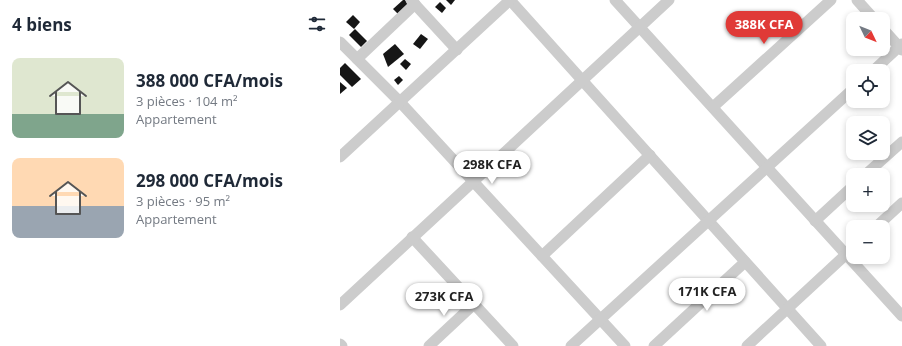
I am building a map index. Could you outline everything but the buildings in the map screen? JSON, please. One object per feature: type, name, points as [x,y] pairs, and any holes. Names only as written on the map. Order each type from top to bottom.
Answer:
[{"type":"street","points":[[340,157],[510,0],[821,346]]},
{"type":"street","points":[[615,0],[815,221],[846,248]]},
{"type":"street","points":[[340,305],[669,0]]},
{"type":"street","points":[[713,107],[831,0]]},
{"type":"street","points":[[857,0],[868,12]]},
{"type":"street","points":[[357,59],[413,2],[457,50]]},
{"type":"street","points":[[880,64],[901,47],[890,36]]},
{"type":"street","points":[[340,42],[400,102],[625,346]]},
{"type":"street","points":[[571,346],[846,95]]},
{"type":"street","points":[[874,168],[902,142]]},
{"type":"street","points":[[542,256],[650,156]]},
{"type":"street","points":[[815,221],[846,192]]},
{"type":"street","points":[[884,220],[902,203]]},
{"type":"street","points":[[412,237],[513,346]]},
{"type":"street","points":[[747,346],[846,256]]},
{"type":"street","points":[[654,346],[745,262]]},
{"type":"street","points":[[860,264],[902,316]]},
{"type":"street","points":[[429,346],[474,304]]}]
